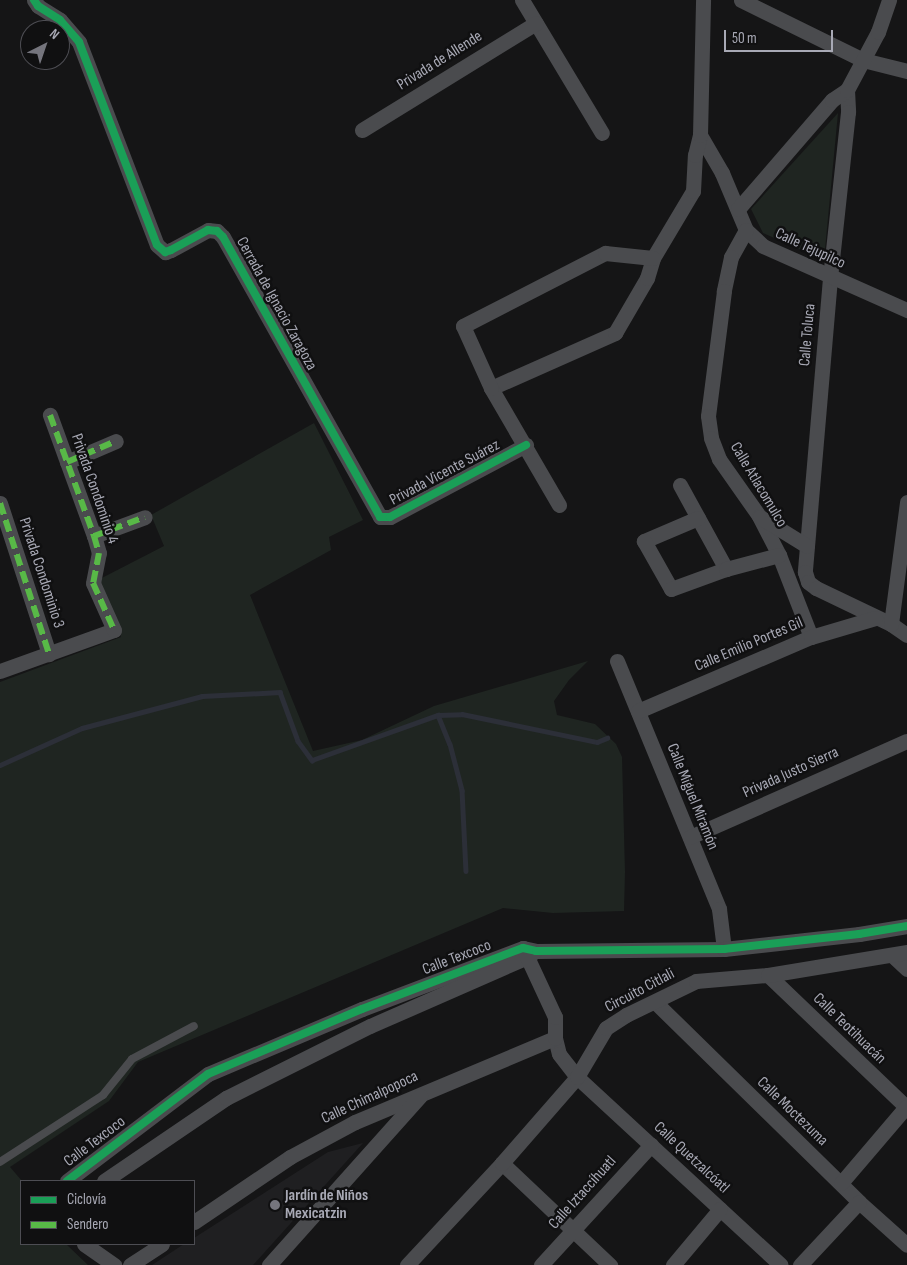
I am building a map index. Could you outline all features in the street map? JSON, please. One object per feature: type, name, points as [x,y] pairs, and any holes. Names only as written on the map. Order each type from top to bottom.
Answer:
[{"type":"street","name":"Cerrada de Ignacio Zaragoza","points":[[34,0],[38,6],[60,20],[79,42],[157,245],[166,252],[208,230],[217,231],[223,237],[376,513]]},
{"type":"street","points":[[522,0],[602,133]]},
{"type":"street","points":[[491,388],[615,333],[647,278],[653,258],[693,191],[695,155],[700,135],[702,0]]},
{"type":"street","points":[[741,0],[862,60],[907,71]]},
{"type":"street","points":[[738,209],[832,100],[847,90],[878,32],[889,0]]},
{"type":"street","name":"Privada de Allende","points":[[362,130],[536,23]]},
{"type":"street","name":"Calle Toluca","points":[[847,90],[848,112],[830,278],[805,572],[808,582],[816,588],[875,618]]},
{"type":"street","name":"Calle Tejupilco","points":[[700,135],[722,173],[746,230],[763,246],[830,278],[907,310]]},
{"type":"street","name":"Calle Atlacomulco","points":[[746,230],[731,257],[724,291],[708,416],[710,438],[719,459],[759,516],[779,555],[811,637]]},
{"type":"street","name":"Privada Vicente Suárez","points":[[559,505],[526,445],[491,388],[463,326],[605,253],[653,258]]},
{"type":"street","name":"Privada Condominio 4","points":[[49,654],[114,630],[93,582],[99,553],[94,536],[50,415]]},
{"type":"street","points":[[66,462],[116,441]]},
{"type":"street","name":"Privada Vicente Suárez","points":[[376,513],[385,518],[390,517],[526,445]]},
{"type":"street","points":[[680,484],[726,569]]},
{"type":"street","points":[[891,624],[907,502]]},
{"type":"street","name":"Privada Condominio 3","points":[[0,503],[49,654]]},
{"type":"street","points":[[759,516],[807,546]]},
{"type":"street","points":[[94,536],[145,517]]},
{"type":"street","points":[[698,518],[644,541],[671,589],[726,569],[779,555]]},
{"type":"street","points":[[875,618],[891,624],[907,635]]},
{"type":"street","name":"Calle Emilio Portes Gil","points":[[638,711],[811,637],[875,618]]},
{"type":"street","points":[[0,670],[49,654]]},
{"type":"street","name":"Calle Miguel Miramón","points":[[617,661],[719,909],[724,949]]},
{"type":"street","name":"Privada Justo Sierra","points":[[690,837],[907,741]]},
{"type":"street","name":"Calle Texcoco","points":[[68,1180],[208,1074],[362,1009],[529,952],[724,949],[859,934],[907,926]]},
{"type":"street","points":[[529,952],[555,1017],[555,1038]]},
{"type":"street","name":"Calle Texcoco","points":[[105,1180],[226,1098],[370,1026],[529,952]]},
{"type":"street","points":[[900,954],[907,969]]},
{"type":"street","name":"Circuito Citlali","points":[[407,1265],[502,1163],[577,1077],[606,1028],[626,1015],[696,981],[768,975],[900,954]]},
{"type":"street","name":"Calle Teotihuacán","points":[[768,975],[907,1108]]},
{"type":"street","name":"Calle Moctezuma","points":[[654,1002],[859,1202],[907,1245]]},
{"type":"street","name":"Calle Quetzalcóatl","points":[[555,1038],[559,1054],[577,1077],[781,1265]]},
{"type":"street","name":"Calle Chimalpopoca","points":[[195,1221],[290,1157],[355,1122],[555,1038]]},
{"type":"street","points":[[269,1265],[422,1093]]},
{"type":"street","points":[[841,1183],[907,1108]]},
{"type":"street","name":"Calle Iztaccíhuatl","points":[[541,1265],[651,1145]]},
{"type":"street","points":[[502,1163],[610,1265]]},
{"type":"street","points":[[800,1265],[859,1202]]},
{"type":"street","points":[[673,1265],[720,1209]]},
{"type":"street","points":[[130,1265],[160,1245]]},
{"type":"street","points":[[89,1246],[114,1265]]},
{"type":"lane","points":[[0,1162],[103,1094],[132,1059],[194,1026]]},
{"type":"shaded area","points":[[838,113],[824,260],[763,233],[751,209]]},
{"type":"shaded area","points":[[314,423],[363,520],[329,537],[331,550],[250,595],[313,751],[362,740],[434,706],[588,661],[569,680],[554,701],[557,715],[595,724],[616,744],[622,757],[625,872],[624,911],[553,913],[503,908],[138,1062],[109,1101],[10,1167],[21,1180],[20,1245],[67,1245],[88,1265],[0,1265],[0,682],[121,637],[96,581],[164,546],[151,515]]},
{"type":"shaded area","name":"Jardín de Niños Mexicatzin","points":[[363,1143],[253,1265],[152,1265],[182,1245],[195,1245],[195,1237],[328,1152]]},
{"type":"waterway","points":[[0,765],[82,728],[202,696],[280,692],[298,741],[312,760],[438,715],[462,714],[597,742],[607,738]]},
{"type":"waterway","points":[[438,715],[450,744],[462,790],[466,871]]},
{"type":"marked path","points":[[50,415],[94,536],[99,553],[93,583],[114,630]]},
{"type":"marked path","points":[[67,462],[116,441]]},
{"type":"marked path","points":[[0,503],[49,654]]},
{"type":"marked path","points":[[94,536],[145,517]]},
{"type":"cycle path","points":[[34,0],[38,6],[60,20],[79,42],[157,245],[165,252],[208,230],[217,231],[223,237],[380,517],[390,517],[526,445]]},
{"type":"cycle path","points":[[68,1180],[208,1074],[362,1009],[523,948],[536,951],[724,949],[859,934],[907,926]]},
{"type":"place","name":"Jardín de Niños Mexicatzin","points":[[275,1205]]}]
